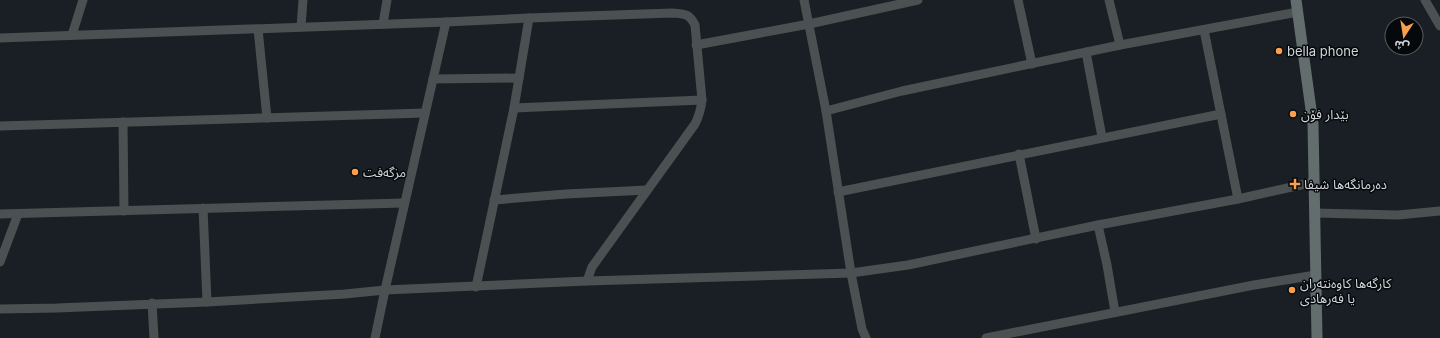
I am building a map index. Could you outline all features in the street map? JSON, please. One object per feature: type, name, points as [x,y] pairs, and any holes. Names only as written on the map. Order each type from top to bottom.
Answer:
[{"type":"main road","points":[[1296,0],[1313,124],[1318,338]]},
{"type":"street","points":[[72,35],[83,0]]},
{"type":"street","points":[[300,27],[303,0]]},
{"type":"street","points":[[383,24],[387,0]]},
{"type":"street","points":[[804,0],[826,111],[851,273],[862,329],[866,338]]},
{"type":"street","points":[[696,45],[809,24],[898,2],[918,0]]},
{"type":"street","points":[[1018,0],[1032,64]]},
{"type":"street","points":[[1109,0],[1120,45]]},
{"type":"street","points":[[1425,0],[1440,26]]},
{"type":"street","points":[[826,111],[902,91],[1086,52],[1298,12]]},
{"type":"street","points":[[0,38],[529,18],[685,14],[691,18],[695,25],[702,100],[701,109],[695,124],[592,267],[587,281]]},
{"type":"street","points":[[476,287],[514,108],[529,18]]},
{"type":"street","points":[[375,338],[404,202],[446,22]]},
{"type":"street","points":[[258,29],[267,118]]},
{"type":"street","points":[[1204,30],[1238,199]]},
{"type":"street","points":[[1086,52],[1102,137]]},
{"type":"street","points":[[433,79],[519,78]]},
{"type":"street","points":[[514,108],[702,100]]},
{"type":"street","points":[[0,126],[425,113]]},
{"type":"street","points":[[838,192],[1018,154],[1221,114]]},
{"type":"street","points":[[123,122],[124,211]]},
{"type":"street","points":[[1018,154],[1036,239]]},
{"type":"street","points":[[0,309],[207,302],[344,294],[385,290],[587,281],[851,273],[908,265],[1098,225],[1238,199],[1314,182]]},
{"type":"street","points":[[494,200],[566,194],[647,190]]},
{"type":"street","points":[[0,214],[404,202]]},
{"type":"street","points":[[203,208],[207,302]]},
{"type":"street","points":[[1315,213],[1398,215],[1440,211]]},
{"type":"street","points":[[0,262],[18,214]]},
{"type":"street","points":[[1098,225],[1115,312]]},
{"type":"street","points":[[986,338],[1254,285],[1316,275]]},
{"type":"street","points":[[152,303],[154,338]]},
{"type":"place","name":"bella phone","points":[[1279,51]]},
{"type":"place","name":"بێدار فۆن","points":[[1293,114]]},
{"type":"place","name":"مزگەفت","points":[[355,172]]},
{"type":"place","name":"دەرمانگەھا شیفا","points":[[1295,184]]},
{"type":"place","name":"کارگەھا کاوەنتەران یا فەرهادی","points":[[1292,290]]}]
